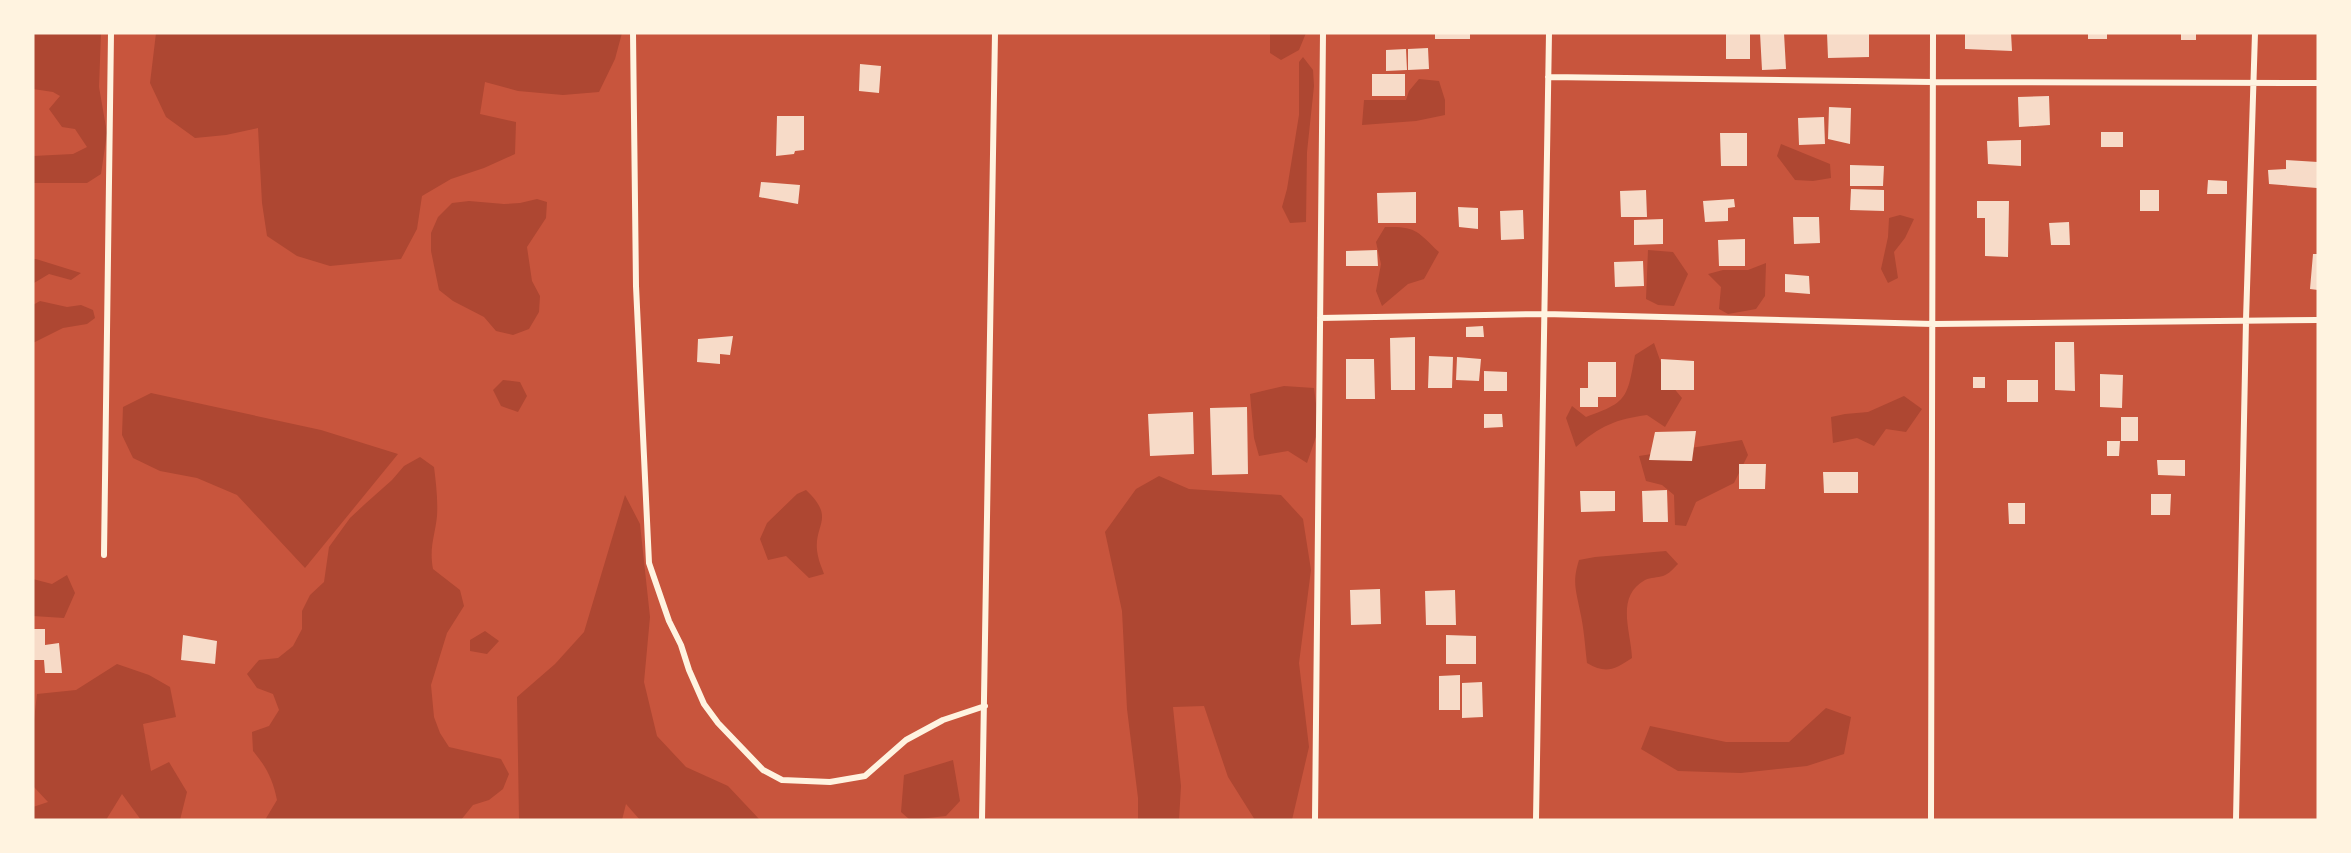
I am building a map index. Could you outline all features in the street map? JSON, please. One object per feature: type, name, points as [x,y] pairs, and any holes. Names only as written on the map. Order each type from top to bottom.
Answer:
[{"type":"street","points":[[104,555],[111,33]]},
{"type":"street","points":[[633,33],[636,286],[649,563],[669,621],[704,704],[718,723],[763,770],[782,780],[821,782],[865,776],[906,740],[943,720],[985,706]]},
{"type":"street","points":[[982,820],[995,33]]},
{"type":"street","points":[[1315,820],[1323,33]]},
{"type":"street","points":[[1536,820],[1549,33]]},
{"type":"street","points":[[1931,820],[1933,33]]},
{"type":"street","points":[[2236,820],[2246,320],[2255,33]]},
{"type":"street","points":[[1548,77],[1933,82],[2318,83]]},
{"type":"street","points":[[1320,318],[1545,314],[1934,324],[2318,320]]},
{"type":"shaded area","points":[[33,33],[101,33],[99,87],[107,133],[101,174],[87,183],[33,183],[33,156],[73,154],[87,147],[75,129],[62,127],[49,109],[60,96],[53,92],[33,89]]},
{"type":"shaded area","points":[[156,33],[622,33],[615,59],[599,92],[563,95],[518,91],[485,82],[480,114],[516,122],[515,154],[451,179],[422,196],[417,229],[401,259],[330,266],[297,256],[267,236],[262,203],[258,128],[226,135],[195,138],[166,117],[150,83]]},
{"type":"shaded area","points":[[1270,33],[1306,33],[1299,50],[1281,60],[1270,53]]},
{"type":"shaded area","points":[[1303,57],[1313,70],[1314,86],[1307,152],[1306,222],[1290,223],[1282,207],[1299,115],[1299,62]]},
{"type":"shaded area","points":[[1419,79],[1439,81],[1445,100],[1445,115],[1416,121],[1362,125],[1364,100],[1406,100],[1409,91]]},
{"type":"shaded area","points":[[1781,144],[1830,164],[1831,178],[1813,181],[1795,180],[1777,156]]},
{"type":"shaded area","points":[[537,199],[547,202],[546,218],[527,247],[532,281],[540,296],[539,312],[529,329],[513,335],[496,331],[484,317],[453,301],[439,290],[431,251],[431,233],[438,217],[452,203],[469,201],[504,204]]},
{"type":"shaded area","points":[[1900,215],[1914,219],[1905,238],[1894,252],[1898,278],[1888,283],[1881,269],[1888,237],[1889,218]]},
{"type":"shaded area","points":[[1385,227],[1415,231],[1439,252],[1424,279],[1408,284],[1382,306],[1376,291],[1381,264],[1376,242]]},
{"type":"shaded area","points":[[1648,250],[1673,252],[1688,274],[1674,306],[1658,305],[1646,299]]},
{"type":"shaded area","points":[[33,259],[81,273],[71,280],[49,274],[34,283]]},
{"type":"shaded area","points":[[1766,263],[1765,296],[1756,309],[1728,314],[1719,309],[1721,287],[1708,274],[1723,270],[1748,270]]},
{"type":"shaded area","points":[[40,301],[67,307],[81,305],[93,310],[95,318],[87,324],[63,328],[33,343],[33,305]]},
{"type":"shaded area","points":[[1654,343],[1667,380],[1682,398],[1665,427],[1647,415],[1626,419],[1601,429],[1576,447],[1566,418],[1572,406],[1586,417],[1618,402],[1627,390],[1635,355]]},
{"type":"shaded area","points":[[503,380],[520,382],[527,396],[518,412],[501,406],[493,390]]},
{"type":"shaded area","points":[[1284,386],[1314,388],[1319,428],[1307,463],[1288,451],[1259,456],[1254,438],[1250,394]]},
{"type":"shaded area","points":[[151,393],[321,430],[398,454],[305,568],[237,495],[197,478],[160,471],[133,458],[122,435],[123,407]]},
{"type":"shaded area","points":[[1904,396],[1922,409],[1906,432],[1886,429],[1874,446],[1857,438],[1833,443],[1831,417],[1868,412]]},
{"type":"shaded area","points":[[1742,440],[1748,455],[1734,483],[1696,502],[1686,526],[1675,525],[1674,495],[1662,485],[1646,481],[1639,456]]},
{"type":"shaded area","points":[[420,457],[434,467],[437,510],[432,548],[433,569],[460,590],[464,606],[447,633],[431,685],[434,717],[449,747],[501,759],[509,774],[503,789],[489,800],[473,805],[461,820],[265,820],[277,800],[268,774],[253,751],[252,732],[269,726],[279,710],[273,694],[257,688],[247,674],[259,660],[278,658],[293,646],[302,629],[302,611],[310,595],[324,582],[329,547],[350,518],[404,466]]},
{"type":"shaded area","points":[[1159,476],[1189,489],[1281,495],[1303,519],[1311,570],[1299,663],[1309,747],[1292,820],[1255,820],[1228,777],[1204,706],[1173,707],[1181,786],[1179,820],[1138,820],[1138,798],[1127,709],[1122,611],[1105,532],[1136,489]]},
{"type":"shaded area","points":[[806,490],[815,500],[822,516],[817,545],[818,558],[824,574],[809,578],[786,556],[768,560],[760,539],[767,523],[797,494]]},
{"type":"shaded area","points":[[625,495],[640,524],[650,617],[644,682],[657,736],[686,767],[728,786],[760,820],[640,820],[626,804],[622,820],[519,820],[517,697],[555,664],[584,632]]},
{"type":"shaded area","points":[[1666,551],[1678,564],[1665,575],[1645,580],[1636,587],[1627,605],[1632,658],[1610,669],[1600,669],[1587,663],[1575,586],[1579,560]]},
{"type":"shaded area","points":[[67,575],[75,593],[64,618],[33,616],[33,579],[52,584]]},
{"type":"shaded area","points":[[485,631],[499,641],[487,654],[470,651],[470,640]]},
{"type":"shaded area","points":[[117,664],[149,675],[170,687],[176,717],[143,724],[151,771],[169,762],[187,792],[180,820],[141,820],[122,794],[106,820],[33,820],[33,807],[48,802],[33,786],[33,729],[37,694],[76,690]]},
{"type":"shaded area","points":[[1826,708],[1851,717],[1844,754],[1807,766],[1741,773],[1678,771],[1641,749],[1650,726],[1726,742],[1789,742]]},
{"type":"shaded area","points":[[953,760],[960,801],[946,816],[910,820],[901,812],[904,775]]},
{"type":"building","points":[[1435,33],[1470,33],[1470,39],[1435,39]]},
{"type":"building","points":[[1726,33],[1750,33],[1750,59],[1726,59]]},
{"type":"building","points":[[1760,33],[1784,33],[1786,69],[1762,70]]},
{"type":"building","points":[[1827,33],[1869,33],[1869,57],[1828,58]]},
{"type":"building","points":[[1965,33],[2011,33],[2012,51],[1965,49]]},
{"type":"building","points":[[2088,33],[2107,33],[2107,39],[2088,39]]},
{"type":"building","points":[[2181,33],[2196,33],[2196,40],[2181,40]]},
{"type":"building","points":[[1428,48],[1429,69],[1408,70],[1408,49]]},
{"type":"building","points":[[1406,49],[1407,70],[1386,71],[1386,50]]},
{"type":"building","points":[[860,64],[881,66],[879,93],[859,91]]},
{"type":"building","points":[[1372,74],[1405,74],[1405,96],[1372,96]]},
{"type":"building","points":[[2049,96],[2050,125],[2019,127],[2018,97]]},
{"type":"building","points":[[1829,107],[1851,108],[1850,144],[1828,139]]},
{"type":"building","points":[[777,116],[804,116],[804,150],[795,151],[794,154],[776,156]]},
{"type":"building","points":[[1824,117],[1825,144],[1799,145],[1798,118]]},
{"type":"building","points":[[2101,132],[2123,132],[2123,147],[2101,147]]},
{"type":"building","points":[[1720,133],[1747,133],[1747,166],[1721,166]]},
{"type":"building","points":[[2021,140],[2021,166],[1988,164],[1987,141]]},
{"type":"building","points":[[2286,160],[2318,162],[2317,188],[2269,184],[2268,170],[2286,169]]},
{"type":"building","points":[[1850,165],[1884,166],[1883,186],[1850,186]]},
{"type":"building","points":[[2208,180],[2227,181],[2227,194],[2207,194]]},
{"type":"building","points":[[761,182],[800,185],[798,204],[759,197]]},
{"type":"building","points":[[1851,189],[1884,190],[1884,211],[1850,210]]},
{"type":"building","points":[[1646,190],[1647,217],[1621,217],[1620,191]]},
{"type":"building","points":[[2140,190],[2159,190],[2159,211],[2140,211]]},
{"type":"building","points":[[1416,192],[1416,223],[1378,223],[1377,193]]},
{"type":"building","points":[[1734,199],[1735,207],[1728,208],[1728,221],[1705,222],[1703,201]]},
{"type":"building","points":[[1977,201],[2009,201],[2008,257],[1985,256],[1985,218],[1977,218]]},
{"type":"building","points":[[1458,207],[1478,208],[1478,229],[1459,227]]},
{"type":"building","points":[[1523,210],[1524,239],[1501,240],[1500,211]]},
{"type":"building","points":[[1793,217],[1819,217],[1820,243],[1794,244]]},
{"type":"building","points":[[1663,219],[1663,244],[1634,245],[1634,220]]},
{"type":"building","points":[[2069,222],[2070,245],[2051,245],[2049,223]]},
{"type":"building","points":[[1745,239],[1745,266],[1719,266],[1718,240]]},
{"type":"building","points":[[1377,250],[1378,266],[1346,266],[1346,251]]},
{"type":"building","points":[[2313,254],[2318,254],[2318,290],[2310,289]]},
{"type":"building","points":[[1643,261],[1644,286],[1615,287],[1614,262]]},
{"type":"building","points":[[1785,274],[1809,276],[1810,294],[1785,292]]},
{"type":"building","points":[[1483,326],[1484,337],[1466,337],[1466,327]]},
{"type":"building","points":[[733,336],[730,355],[720,354],[720,364],[697,362],[698,339]]},
{"type":"building","points":[[1415,337],[1415,390],[1391,390],[1390,338]]},
{"type":"building","points":[[2055,342],[2074,342],[2075,391],[2055,390]]},
{"type":"building","points":[[1429,356],[1453,357],[1452,388],[1428,388]]},
{"type":"building","points":[[1457,357],[1481,359],[1479,381],[1456,380]]},
{"type":"building","points":[[1346,359],[1374,359],[1375,399],[1346,399]]},
{"type":"building","points":[[1661,359],[1694,361],[1694,390],[1661,390]]},
{"type":"building","points":[[1588,362],[1616,362],[1616,397],[1598,397],[1598,407],[1580,407],[1580,388],[1588,388]]},
{"type":"building","points":[[1484,371],[1507,372],[1507,391],[1484,391]]},
{"type":"building","points":[[2100,374],[2123,375],[2122,408],[2100,407]]},
{"type":"building","points":[[1973,377],[1985,377],[1985,388],[1973,388]]},
{"type":"building","points":[[2007,380],[2038,380],[2038,402],[2007,402]]},
{"type":"building","points":[[1247,407],[1248,474],[1212,475],[1210,408]]},
{"type":"building","points":[[1193,412],[1194,454],[1150,456],[1148,414]]},
{"type":"building","points":[[1484,414],[1502,414],[1503,427],[1484,428]]},
{"type":"building","points":[[2121,417],[2138,417],[2138,441],[2121,441]]},
{"type":"building","points":[[1696,431],[1692,461],[1649,460],[1655,432]]},
{"type":"building","points":[[2107,441],[2120,441],[2119,456],[2107,456]]},
{"type":"building","points":[[2157,460],[2185,460],[2185,476],[2158,475]]},
{"type":"building","points":[[1739,464],[1766,464],[1765,489],[1739,489]]},
{"type":"building","points":[[1823,472],[1858,472],[1858,493],[1824,493]]},
{"type":"building","points":[[1667,490],[1668,522],[1643,522],[1642,491]]},
{"type":"building","points":[[1580,491],[1615,491],[1615,511],[1581,512]]},
{"type":"building","points":[[2151,494],[2171,494],[2170,515],[2151,515]]},
{"type":"building","points":[[2008,503],[2025,503],[2025,524],[2009,524]]},
{"type":"building","points":[[1380,589],[1381,624],[1351,625],[1350,590]]},
{"type":"building","points":[[1455,590],[1456,625],[1426,625],[1425,591]]},
{"type":"building","points":[[33,629],[45,629],[45,645],[59,643],[62,673],[45,673],[44,660],[33,660]]},
{"type":"building","points":[[183,635],[217,641],[215,664],[181,660]]},
{"type":"building","points":[[1446,635],[1476,636],[1476,664],[1446,664]]},
{"type":"building","points":[[1460,675],[1460,710],[1439,710],[1439,676]]},
{"type":"building","points":[[1482,682],[1483,717],[1462,718],[1462,683]]}]
